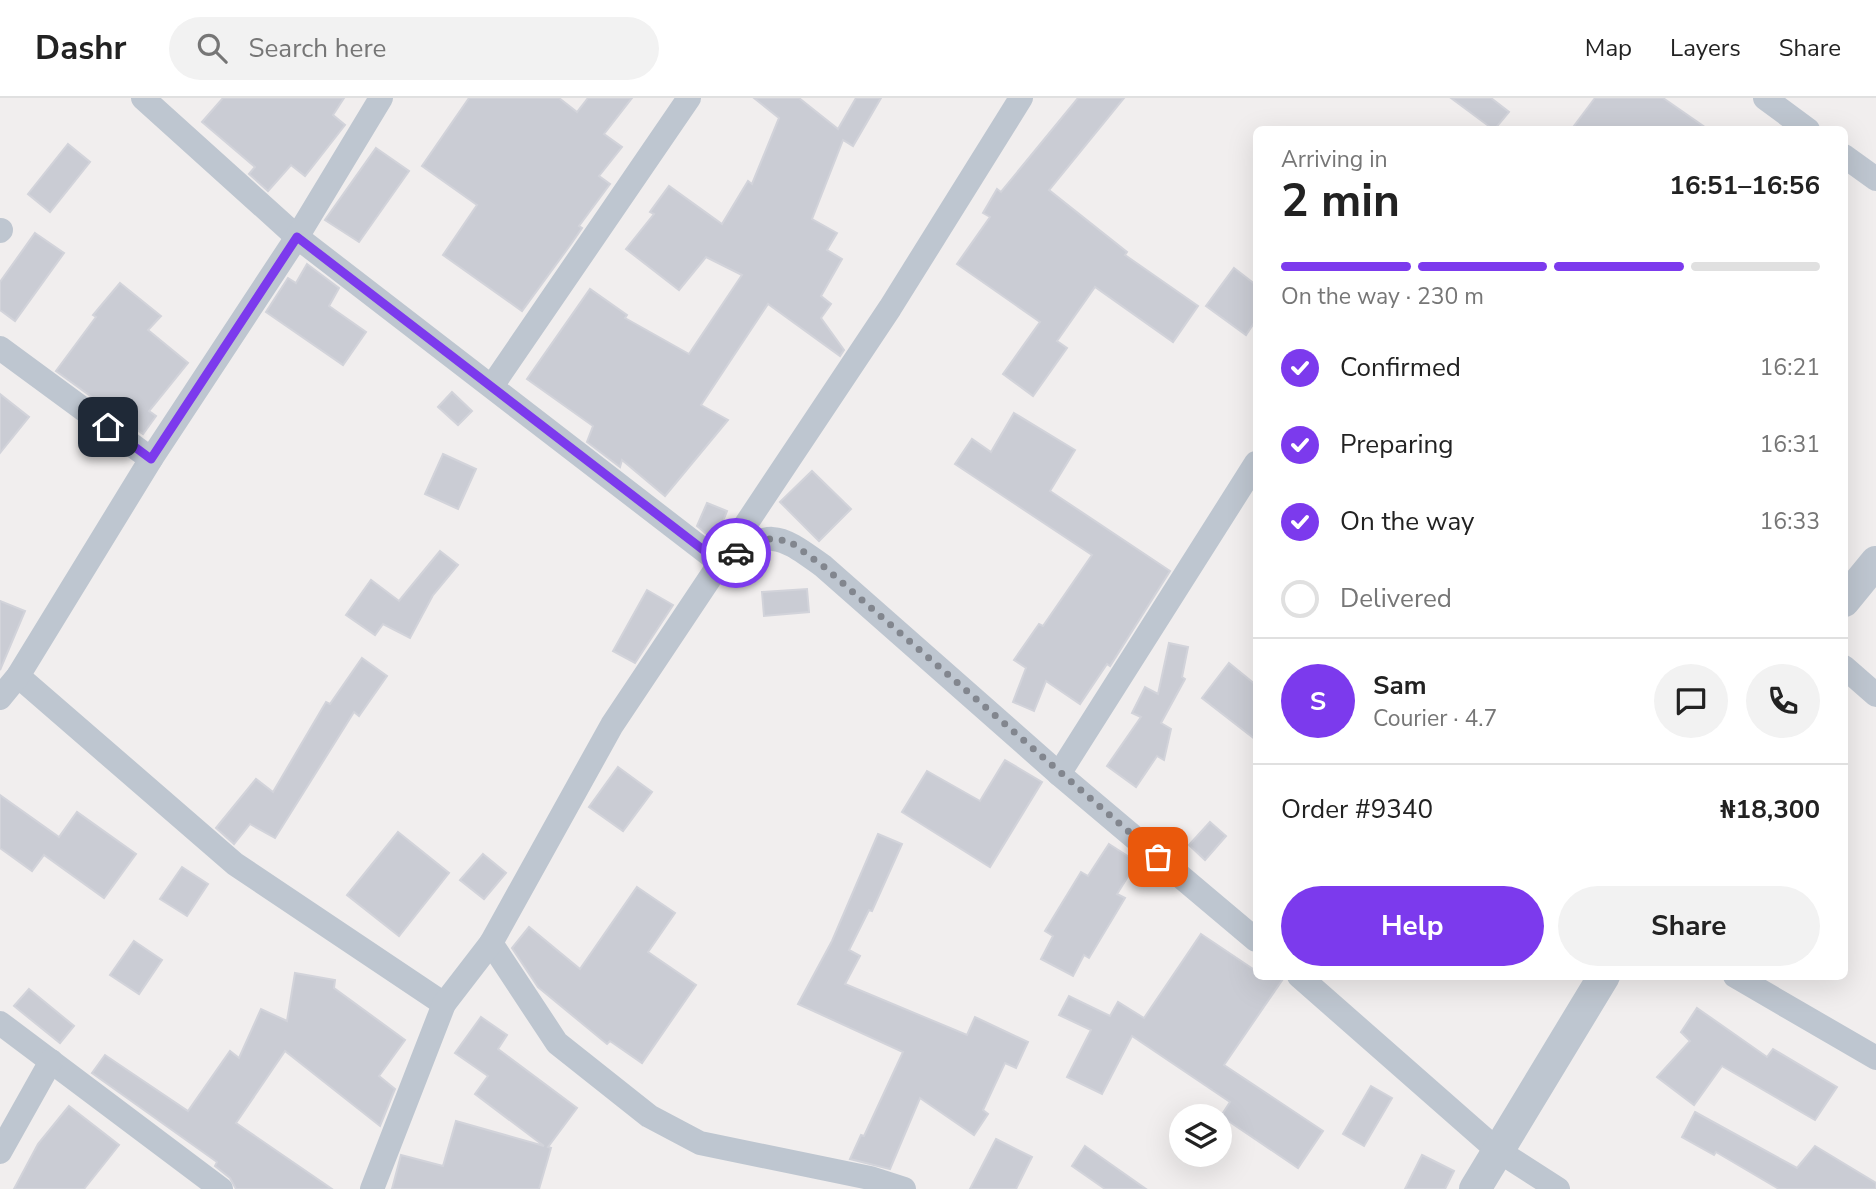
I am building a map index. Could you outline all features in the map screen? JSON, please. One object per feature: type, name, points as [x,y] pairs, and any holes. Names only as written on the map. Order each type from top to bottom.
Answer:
[{"type":"street","points":[[143,98],[297,237],[719,562]]},
{"type":"street","points":[[0,698],[18,676],[151,459],[297,237],[381,98]]},
{"type":"street","points":[[492,386],[689,98]]},
{"type":"street","points":[[1765,98],[1803,126]]},
{"type":"street","points":[[372,1189],[444,1004],[491,943],[612,725],[890,308],[1013,101]]},
{"type":"street","points":[[1848,158],[1876,178]]},
{"type":"street","points":[[0,348],[151,459]]},
{"type":"street","points":[[1059,774],[1253,468]]},
{"type":"street","points":[[719,562],[761,538],[789,541],[823,566],[1059,774],[1253,937]]},
{"type":"street","points":[[1848,596],[1876,562]]},
{"type":"street","points":[[1848,670],[1876,695]]},
{"type":"street","points":[[18,676],[235,864],[444,1004]]},
{"type":"street","points":[[491,943],[557,1043],[649,1116],[700,1143],[870,1178],[904,1189]]},
{"type":"street","points":[[1304,980],[1497,1150],[1558,1189]]},
{"type":"street","points":[[1475,1189],[1602,980]]},
{"type":"street","points":[[1741,980],[1876,1058]]},
{"type":"street","points":[[0,1023],[221,1189]]},
{"type":"street","points":[[0,1152],[51,1061]]},
{"type":"building","points":[[223,98],[344,98],[333,115],[345,125],[305,176],[291,165],[268,191],[249,174],[255,167],[202,122]]},
{"type":"building","points":[[469,98],[559,98],[577,112],[588,98],[632,98],[604,134],[622,147],[599,176],[610,184],[579,226],[582,228],[571,244],[522,311],[443,255],[477,205],[422,166]]},
{"type":"building","points":[[754,98],[799,98],[838,129],[856,98],[881,98],[853,146],[843,140],[812,219],[837,233],[827,250],[842,259],[821,296],[831,304],[821,318],[844,350],[840,356],[768,304],[701,405],[728,420],[665,496],[622,460],[620,467],[587,442],[593,426],[527,379],[590,289],[627,315],[625,318],[689,354],[742,275],[706,257],[679,290],[626,249],[654,214],[650,212],[669,186],[722,224],[748,181],[752,184],[779,118]]},
{"type":"building","points":[[1078,98],[1124,98],[1049,190],[1127,252],[1125,255],[1198,306],[1173,342],[1095,287],[1057,341],[1067,348],[1033,396],[1003,374],[1040,322],[957,264],[990,217],[983,213],[997,189],[1001,192]]},
{"type":"building","points":[[1451,98],[1491,98],[1509,112],[1497,126],[1489,126]]},
{"type":"building","points":[[1595,98],[1663,98],[1703,126],[1574,126]]},
{"type":"building","points":[[68,144],[90,162],[50,212],[28,194]]},
{"type":"building","points":[[376,148],[409,171],[359,242],[325,220]]},
{"type":"building","points":[[35,233],[64,253],[15,321],[0,310],[0,282]]},
{"type":"building","points":[[307,264],[339,288],[329,306],[366,332],[343,365],[266,312],[288,278],[296,283]]},
{"type":"building","points":[[1234,268],[1253,283],[1253,324],[1246,335],[1206,306]]},
{"type":"building","points":[[120,283],[161,316],[148,330],[188,363],[149,411],[156,416],[143,434],[56,371],[96,317],[93,315]]},
{"type":"building","points":[[452,392],[472,411],[458,425],[438,407]]},
{"type":"building","points":[[0,394],[29,417],[0,453]]},
{"type":"building","points":[[1014,413],[1075,450],[1050,491],[1170,571],[1110,666],[1107,664],[1080,704],[1046,681],[1034,711],[1013,702],[1026,668],[1014,660],[1039,624],[1043,626],[1092,555],[955,464],[972,439],[991,452]]},
{"type":"building","points":[[443,454],[476,469],[458,509],[425,494]]},
{"type":"building","points":[[812,471],[851,509],[819,541],[780,502]]},
{"type":"building","points":[[707,503],[727,511],[715,541],[697,526]]},
{"type":"building","points":[[440,551],[458,565],[433,595],[410,638],[383,624],[375,635],[346,615],[371,580],[399,601]]},
{"type":"building","points":[[807,589],[809,612],[764,616],[762,592]]},
{"type":"building","points":[[647,590],[673,605],[635,663],[613,651]]},
{"type":"building","points":[[0,601],[25,611],[0,670]]},
{"type":"building","points":[[1169,643],[1188,647],[1182,677],[1185,679],[1161,723],[1171,729],[1164,760],[1157,756],[1136,787],[1107,766],[1141,717],[1132,713],[1145,687],[1158,694]]},
{"type":"building","points":[[362,658],[387,676],[359,716],[354,712],[275,838],[250,824],[234,844],[216,828],[256,779],[273,792],[326,702],[330,704]]},
{"type":"building","points":[[1229,663],[1253,683],[1253,738],[1202,698]]},
{"type":"building","points":[[1005,760],[1042,782],[990,867],[902,812],[927,771],[980,801]]},
{"type":"building","points":[[618,767],[652,792],[623,831],[589,807]]},
{"type":"building","points":[[0,795],[59,837],[77,812],[136,854],[104,898],[44,855],[32,871],[0,848]]},
{"type":"building","points":[[1210,822],[1226,836],[1205,860],[1189,845]]},
{"type":"building","points":[[398,832],[449,873],[399,936],[347,895]]},
{"type":"building","points":[[878,834],[902,844],[872,911],[869,910],[849,950],[860,956],[845,984],[967,1035],[975,1017],[1028,1042],[1016,1068],[1005,1063],[983,1110],[988,1114],[974,1135],[920,1098],[890,1169],[850,1159],[861,1135],[864,1136],[903,1052],[798,1004],[832,941]]},
{"type":"building","points":[[1109,844],[1137,862],[1117,894],[1125,898],[1089,958],[1084,955],[1073,976],[1041,959],[1053,936],[1045,931],[1081,872],[1088,876]]},
{"type":"building","points":[[483,854],[506,873],[484,899],[460,880]]},
{"type":"building","points":[[182,867],[208,884],[187,916],[160,899]]},
{"type":"building","points":[[637,887],[675,913],[648,952],[696,985],[642,1063],[610,1041],[607,1044],[538,987],[512,948],[529,927],[580,969]]},
{"type":"building","points":[[1201,934],[1253,969],[1253,980],[1282,980],[1224,1065],[1323,1131],[1298,1168],[1232,1123],[1230,1102],[1132,1036],[1102,1094],[1067,1077],[1091,1030],[1059,1015],[1069,996],[1110,1016],[1118,1002],[1144,1018]]},
{"type":"building","points":[[134,941],[162,960],[139,994],[110,975]]},
{"type":"building","points":[[295,973],[335,980],[334,988],[405,1040],[379,1076],[395,1089],[380,1126],[285,1051],[236,1123],[332,1189],[236,1189],[230,1178],[215,1166],[217,1162],[92,1073],[105,1055],[188,1111],[230,1051],[239,1058],[261,1009],[287,1021]]},
{"type":"building","points":[[29,989],[74,1026],[60,1043],[14,1006]]},
{"type":"building","points":[[1697,1008],[1767,1057],[1773,1049],[1837,1087],[1815,1120],[1722,1066],[1694,1105],[1657,1077],[1690,1041],[1681,1032]]},
{"type":"building","points":[[481,1017],[507,1035],[498,1049],[577,1108],[548,1147],[551,1148],[539,1189],[392,1189],[401,1155],[443,1166],[456,1121],[544,1146],[475,1094],[488,1076],[455,1053]]},
{"type":"building","points":[[1371,1086],[1392,1098],[1364,1146],[1343,1134]]},
{"type":"building","points":[[69,1106],[119,1145],[84,1189],[14,1189],[38,1144]]},
{"type":"building","points":[[1695,1112],[1797,1168],[1815,1146],[1876,1183],[1876,1189],[1779,1189],[1716,1152],[1714,1155],[1682,1137]]},
{"type":"building","points":[[996,1139],[1032,1157],[1016,1189],[970,1189]]},
{"type":"building","points":[[1085,1146],[1146,1189],[1105,1189],[1072,1166]]},
{"type":"building","points":[[1422,1155],[1454,1171],[1445,1189],[1405,1189]]},
{"type":"way so far","points":[[736,553],[761,538],[789,541],[823,566],[1059,774],[1158,857]]},
{"type":"route","points":[[108,427],[151,459],[297,237],[719,562],[736,553]]}]
